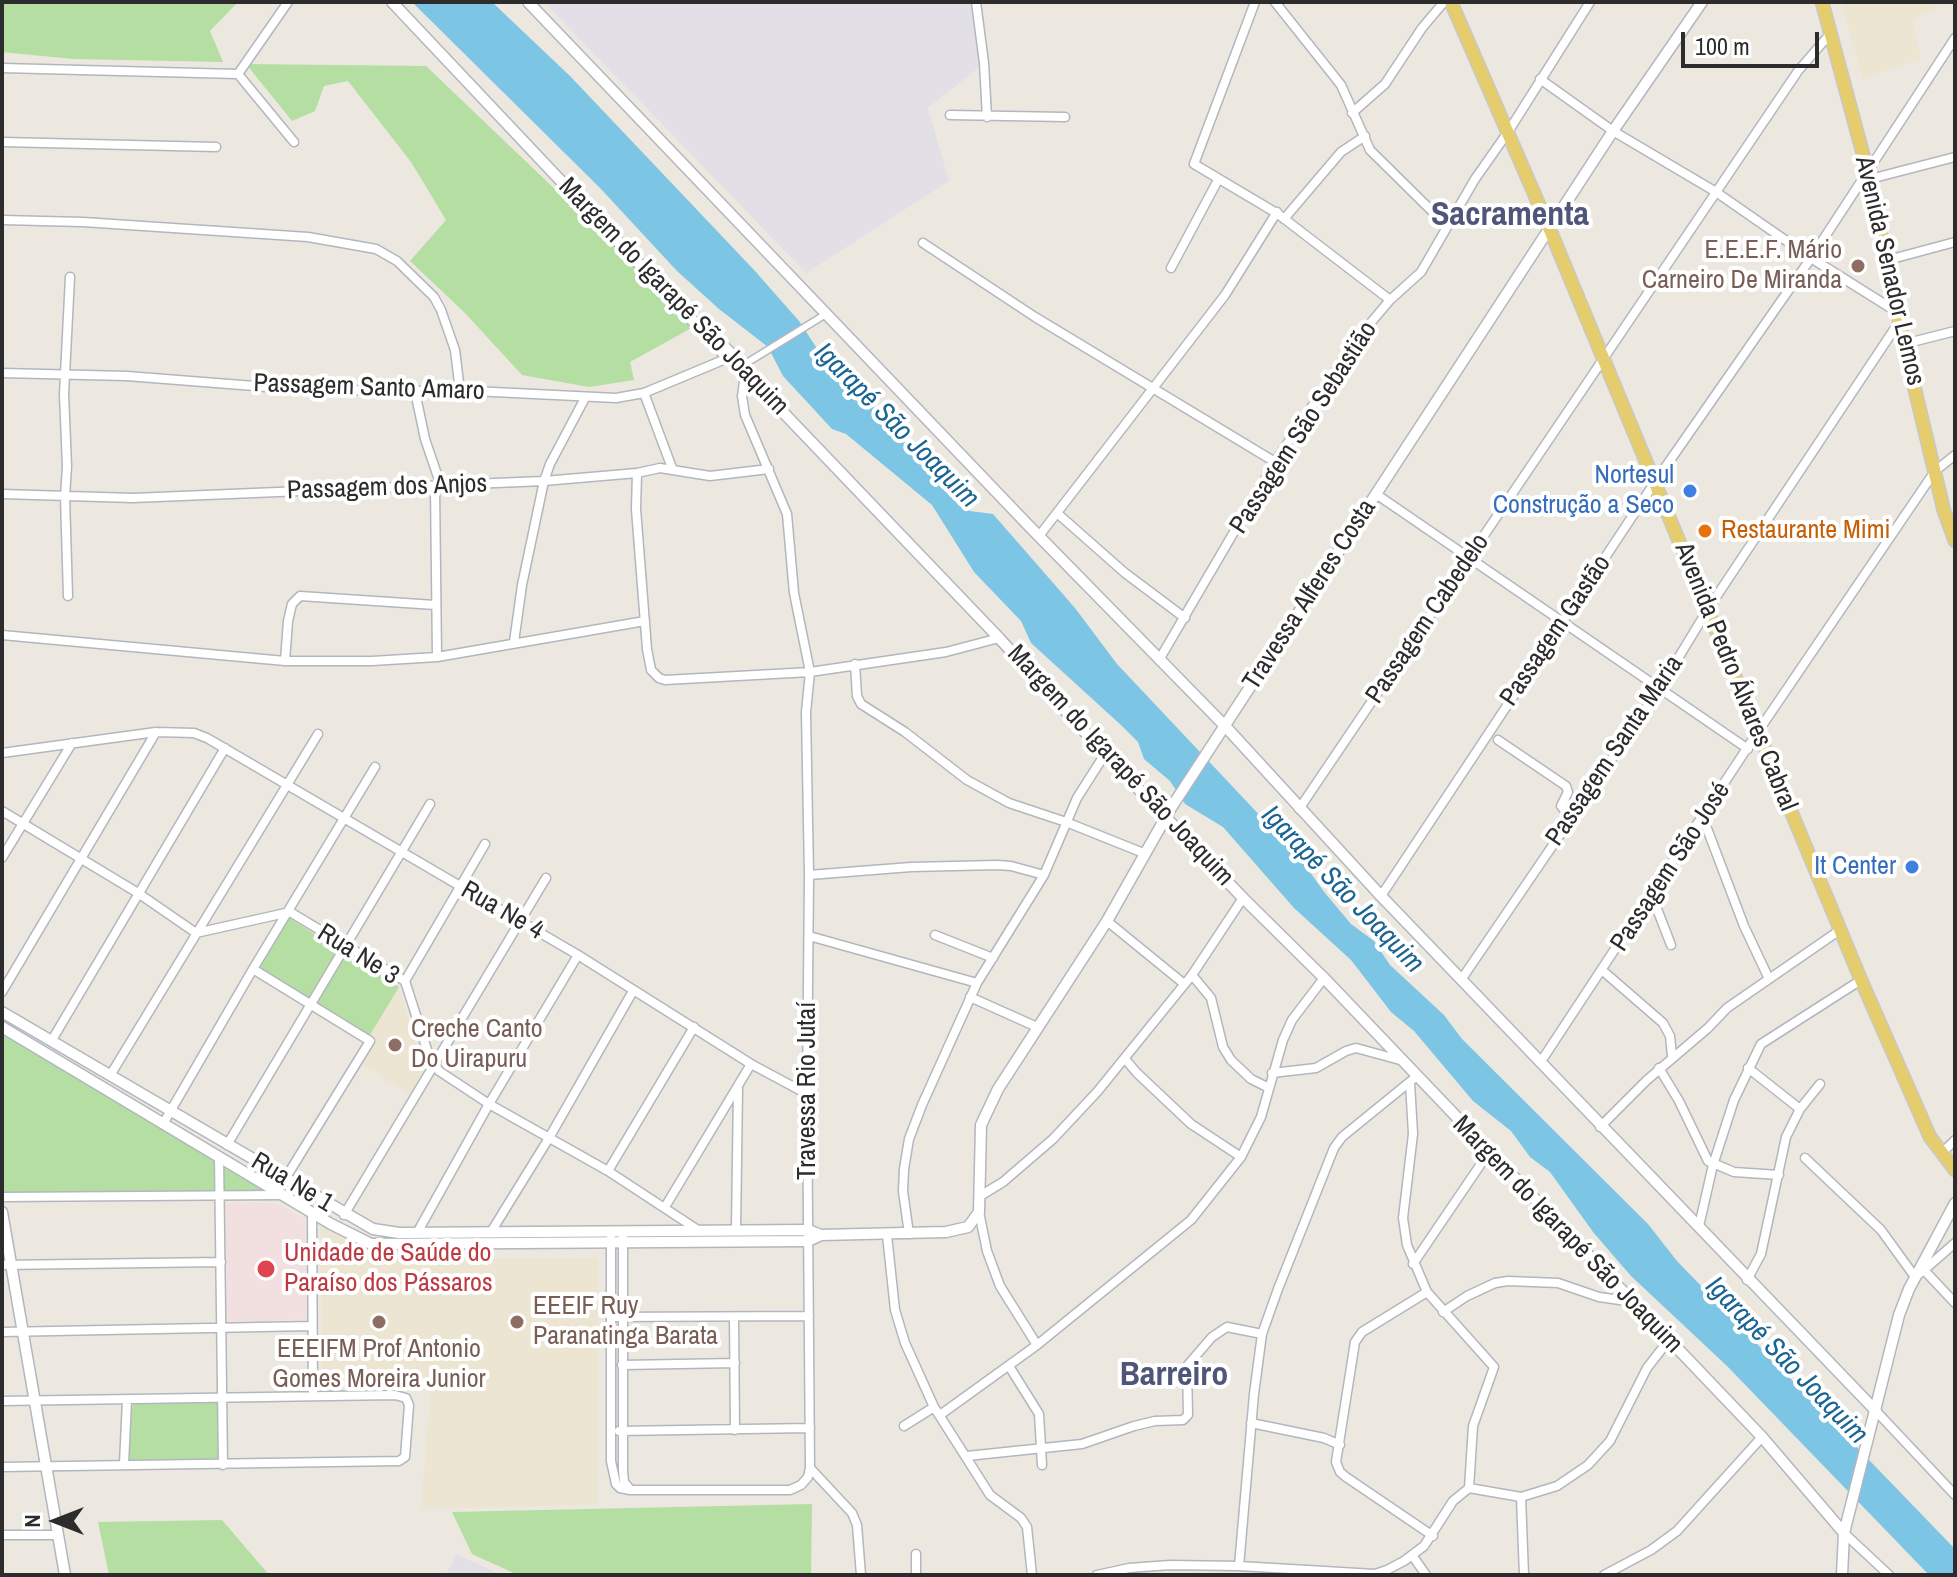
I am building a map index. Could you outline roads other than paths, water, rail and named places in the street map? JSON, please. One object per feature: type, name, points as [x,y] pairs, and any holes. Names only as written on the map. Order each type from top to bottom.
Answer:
[{"type":"main road","name":"Avenida Pedro Álvares Cabral","points":[[1451,2],[1550,230],[1861,980],[1930,1137],[1955,1170]]},
{"type":"main road","name":"Avenida Senador Lemos","points":[[1822,2],[1868,174],[1904,344],[1935,471],[1950,510],[1955,541]]},
{"type":"street","points":[[238,74],[288,2]]},
{"type":"street","name":"Margem do Igarapé São Joaquim","points":[[392,2],[728,358],[999,638],[1105,754],[1168,812],[1243,898],[1401,1060],[1414,1079],[1634,1302],[1846,1528]]},
{"type":"street","points":[[528,2],[1955,1495]]},
{"type":"street","points":[[976,2],[987,117]]},
{"type":"street","points":[[1255,2],[1194,164],[1280,216],[1390,300]]},
{"type":"street","points":[[1275,2],[1341,85],[1370,150],[1446,225]]},
{"type":"street","points":[[1352,113],[1385,84],[1422,28],[1444,2]]},
{"type":"street","name":"Passagem São Sebastião","points":[[1159,660],[1275,462],[1357,339],[1390,300],[1421,272],[1446,225],[1590,2]]},
{"type":"street","name":"Travessa Alferes Costa","points":[[979,1212],[981,1125],[998,1089],[1107,921],[1168,812],[1613,131],[1702,2]]},
{"type":"street","name":"Passagem Cabedelo","points":[[1299,809],[1798,71],[1830,34]]},
{"type":"street","name":"Passagem Gastão","points":[[1381,896],[1655,482],[1868,174],[1955,38]]},
{"type":"street","points":[[2,68],[238,74],[294,142]]},
{"type":"street","points":[[1540,79],[1613,131],[1716,192],[1899,317]]},
{"type":"street","points":[[950,115],[1065,117]]},
{"type":"street","points":[[1039,536],[1225,295],[1280,216],[1341,152],[1365,136]]},
{"type":"street","points":[[2,142],[216,147]]},
{"type":"street","points":[[1868,174],[1955,157]]},
{"type":"street","points":[[1171,268],[1218,180]]},
{"type":"street","points":[[2,220],[83,222],[308,237],[376,249],[397,261],[434,297],[455,350],[460,391]]},
{"type":"street","points":[[1888,260],[1955,242]]},
{"type":"street","points":[[923,243],[1035,317],[1275,462]]},
{"type":"street","points":[[68,596],[64,375],[70,277]]},
{"type":"street","points":[[716,345],[722,342],[745,364],[826,314]]},
{"type":"street","name":"Passagem Santa Maria","points":[[1461,980],[1660,688],[1708,609],[1899,317]]},
{"type":"street","points":[[1904,344],[1955,331]]},
{"type":"street","name":"Passagem Santo Amaro","points":[[2,373],[127,376],[305,390],[460,391],[616,398],[644,393],[728,358]]},
{"type":"street","name":"Travessa Rio Jutaí","points":[[745,375],[742,404],[787,514],[794,593],[810,672],[806,712],[810,1468]]},
{"type":"street","points":[[644,393],[672,468]]},
{"type":"street","points":[[514,642],[522,585],[544,481],[585,398]]},
{"type":"street","points":[[417,401],[438,486],[437,657]]},
{"type":"street","name":"Passagem São José","points":[[1540,1063],[1757,733],[1935,471],[1955,455]]},
{"type":"street","name":"Passagem dos Anjos","points":[[2,494],[133,498],[544,481],[637,473],[648,469],[672,468],[684,473],[710,476],[769,469]]},
{"type":"street","points":[[637,473],[636,509],[653,676],[665,680],[810,672],[946,652],[999,638]]},
{"type":"street","points":[[1376,494],[1748,749]]},
{"type":"street","points":[[1057,513],[1085,540],[1185,618]]},
{"type":"street","points":[[285,661],[288,621],[292,604],[300,596],[435,605]]},
{"type":"street","points":[[2,635],[285,661],[372,661],[437,657],[645,621]]},
{"type":"street","points":[[855,664],[857,696],[865,707],[905,732],[967,780],[1009,803],[1146,854]]},
{"type":"street","points":[[2,753],[156,732]]},
{"type":"street","points":[[2,992],[156,732]]},
{"type":"street","name":"Rua Ne 4","points":[[156,732],[194,733],[225,748],[578,955],[751,1064],[807,1094]]},
{"type":"street","points":[[111,1074],[318,734]]},
{"type":"street","points":[[1498,740],[1566,786],[1568,792],[1561,806],[1571,818]]},
{"type":"street","points":[[2,858],[72,743]]},
{"type":"street","points":[[52,1040],[225,748]]},
{"type":"street","points":[[909,1234],[903,1191],[909,1139],[977,983],[1044,875],[1077,798],[1105,754]]},
{"type":"street","points":[[163,1124],[375,767]]},
{"type":"street","points":[[227,1145],[430,804]]},
{"type":"street","points":[[2,811],[138,893],[196,933]]},
{"type":"street","points":[[1703,818],[1744,926],[1769,979]]},
{"type":"street","points":[[405,981],[485,844]]},
{"type":"street","points":[[809,875],[911,867],[997,865],[1044,875]]},
{"type":"street","points":[[328,1222],[340,1212],[546,878]]},
{"type":"street","points":[[1652,896],[1671,945]]},
{"type":"street","points":[[980,1196],[1003,1182],[1053,1139],[1125,1059],[1192,975],[1243,898]]},
{"type":"street","name":"Rua Ne 3","points":[[196,933],[290,912],[405,981],[433,1065]]},
{"type":"street","points":[[1107,921],[1183,983]]},
{"type":"street","points":[[1600,1127],[1659,1068],[1738,999],[1840,930]]},
{"type":"street","points":[[935,935],[993,958]]},
{"type":"street","points":[[809,936],[977,983]]},
{"type":"street","points":[[417,1233],[578,955]]},
{"type":"street","points":[[253,969],[370,1040],[285,1179]]},
{"type":"street","points":[[1603,971],[1663,1023],[1670,1036],[1672,1056]]},
{"type":"street","points":[[1192,975],[1211,998],[1223,1047],[1231,1060],[1251,1079],[1269,1088]]},
{"type":"street","points":[[904,1426],[937,1411],[1009,1366],[1191,1220],[1241,1157],[1261,1117],[1272,1073],[1292,1020],[1324,978]]},
{"type":"street","points":[[1699,1226],[1713,1165],[1734,1100],[1748,1068],[1766,1039],[1861,980]]},
{"type":"street","points":[[491,1232],[633,991]]},
{"type":"street","points":[[970,997],[1037,1027]]},
{"type":"street","name":"Rua Ne 1","points":[[2,1012],[373,1229],[417,1233],[611,1232],[623,1238],[808,1236]]},
{"type":"street","name":"Rua Ne 1","points":[[2,1027],[328,1222],[371,1244],[611,1244],[623,1238],[698,1230],[808,1236]]},
{"type":"street","points":[[608,1171],[694,1027]]},
{"type":"street","points":[[1272,1073],[1316,1068],[1356,1048],[1401,1060]]},
{"type":"street","points":[[1125,1059],[1191,1124],[1241,1157]]},
{"type":"street","points":[[665,1207],[751,1064]]},
{"type":"street","points":[[433,1065],[489,1104],[608,1171],[698,1230]]},
{"type":"street","points":[[1659,1068],[1679,1101],[1703,1155],[1713,1165],[1734,1172],[1779,1175]]},
{"type":"street","points":[[1748,1068],[1800,1109]]},
{"type":"street","points":[[1097,1575],[1147,1566],[1239,1566],[1375,1574],[1412,1555],[1433,1536],[1453,1501],[1469,1488],[1473,1426],[1494,1367],[1427,1292],[1407,1245],[1403,1218],[1413,1134],[1414,1079]]},
{"type":"street","points":[[1239,1566],[1262,1334],[1334,1148],[1342,1137],[1414,1079]]},
{"type":"street","points":[[1747,1280],[1761,1254],[1786,1137],[1800,1109],[1820,1084]]},
{"type":"street","points":[[736,1230],[738,1087]]},
{"type":"street","points":[[1941,1154],[1955,1140]]},
{"type":"street","points":[[1413,1264],[1489,1152]]},
{"type":"street","points":[[219,1157],[223,1465]]},
{"type":"street","points":[[1805,1158],[1881,1230],[1919,1274],[1955,1303]]},
{"type":"street","points":[[2,1197],[284,1195]]},
{"type":"street","points":[[1842,1575],[1846,1528],[1899,1315],[1955,1203]]},
{"type":"street","points":[[2,1212],[7,1265],[36,1401],[65,1575]]},
{"type":"street","points":[[312,1212],[313,1396]]},
{"type":"street","points":[[808,1236],[946,1232],[968,1227],[979,1212]]},
{"type":"street","points":[[979,1212],[987,1251],[1000,1286],[1037,1345]]},
{"type":"street","points":[[611,1232],[611,1431],[614,1480],[620,1488],[630,1490],[780,1490],[794,1489],[804,1483],[810,1468],[852,1513],[857,1525],[861,1575]]},
{"type":"street","points":[[887,1235],[899,1326],[937,1411],[990,1495],[1021,1518],[1027,1527],[1032,1575]]},
{"type":"street","points":[[623,1238],[623,1479],[630,1490]]},
{"type":"street","points":[[1919,1274],[1955,1243]]},
{"type":"street","points":[[7,1265],[221,1262]]},
{"type":"street","points":[[1443,1312],[1483,1289],[1508,1281],[1558,1283],[1599,1297],[1634,1302]]},
{"type":"street","points":[[1427,1292],[1362,1332],[1355,1342],[1336,1462],[1340,1472],[1433,1536]]},
{"type":"street","points":[[611,1317],[809,1316]]},
{"type":"street","points":[[734,1317],[735,1430]]},
{"type":"street","points":[[2,1332],[312,1326]]},
{"type":"street","points":[[967,1456],[1082,1444],[1121,1429],[1155,1421],[1185,1419],[1188,1415],[1186,1370],[1199,1352],[1227,1327],[1262,1334]]},
{"type":"street","points":[[1469,1488],[1521,1497],[1557,1486],[1572,1477],[1601,1453],[1623,1418],[1647,1368],[1668,1341]]},
{"type":"street","points":[[612,1370],[622,1367],[735,1363]]},
{"type":"street","points":[[1009,1366],[1039,1414],[1042,1465]]},
{"type":"street","points":[[2,1401],[395,1395],[408,1400],[409,1413],[405,1457],[399,1461],[2,1467]]},
{"type":"street","points":[[124,1464],[127,1400]]},
{"type":"street","points":[[1251,1423],[1324,1438],[1340,1445]]},
{"type":"street","points":[[611,1431],[810,1428]]},
{"type":"street","points":[[1604,1575],[1651,1550],[1677,1531],[1762,1437]]},
{"type":"street","points":[[1521,1497],[1524,1575]]},
{"type":"street","points":[[1846,1528],[1889,1575]]},
{"type":"street","points":[[2,1535],[58,1535]]},
{"type":"street","points":[[916,1554],[916,1575]]},
{"type":"street","points":[[1412,1555],[1426,1575]]},
{"type":"water","points":[[412,2],[492,2],[570,76],[755,271],[799,321],[822,356],[847,385],[871,402],[970,511],[993,514],[1075,608],[1117,664],[1299,857],[1351,924],[1374,941],[1390,965],[1444,1015],[1462,1039],[1648,1224],[1677,1261],[1955,1549],[1955,1575],[1929,1575],[1727,1366],[1631,1276],[1593,1232],[1550,1172],[1530,1157],[1511,1131],[1473,1101],[1414,1031],[1391,1012],[1351,960],[1294,908],[1223,827],[1185,804],[1170,781],[1144,759],[1138,742],[1031,643],[1021,621],[974,572],[932,505],[846,434],[832,429],[783,376],[768,347],[677,271],[601,189]]},
{"type":"place","name":"E.E.E.F. Mário Carneiro De Miranda","points":[[1858,266]]},
{"type":"place","name":"Nortesul Construção a Seco","points":[[1690,491]]},
{"type":"place","name":"Restaurante Mimi","points":[[1705,531]]},
{"type":"place","name":"It Center","points":[[1912,867]]},
{"type":"place","name":"Creche Canto Do Uirapuru","points":[[395,1045]]},
{"type":"place","name":"Unidade de Saúde do Paraíso dos Pássaros","points":[[266,1269]]},
{"type":"place","name":"EEEIFM Prof Antonio Gomes Moreira Junior","points":[[379,1322]]},
{"type":"place","name":"EEEIF Ruy Paranatinga Barata","points":[[517,1322]]},
{"type":"district","name":"Sacramenta","points":[[1510,216]]},
{"type":"district","name":"Barreiro","points":[[1174,1376]]},
{"type":"water label","name":"Igarapé São Joaquim","points":[[896,426]]},
{"type":"water label","name":"Igarapé São Joaquim","points":[[1342,890]]},
{"type":"water label","name":"Igarapé São Joaquim","points":[[1786,1361]]}]
